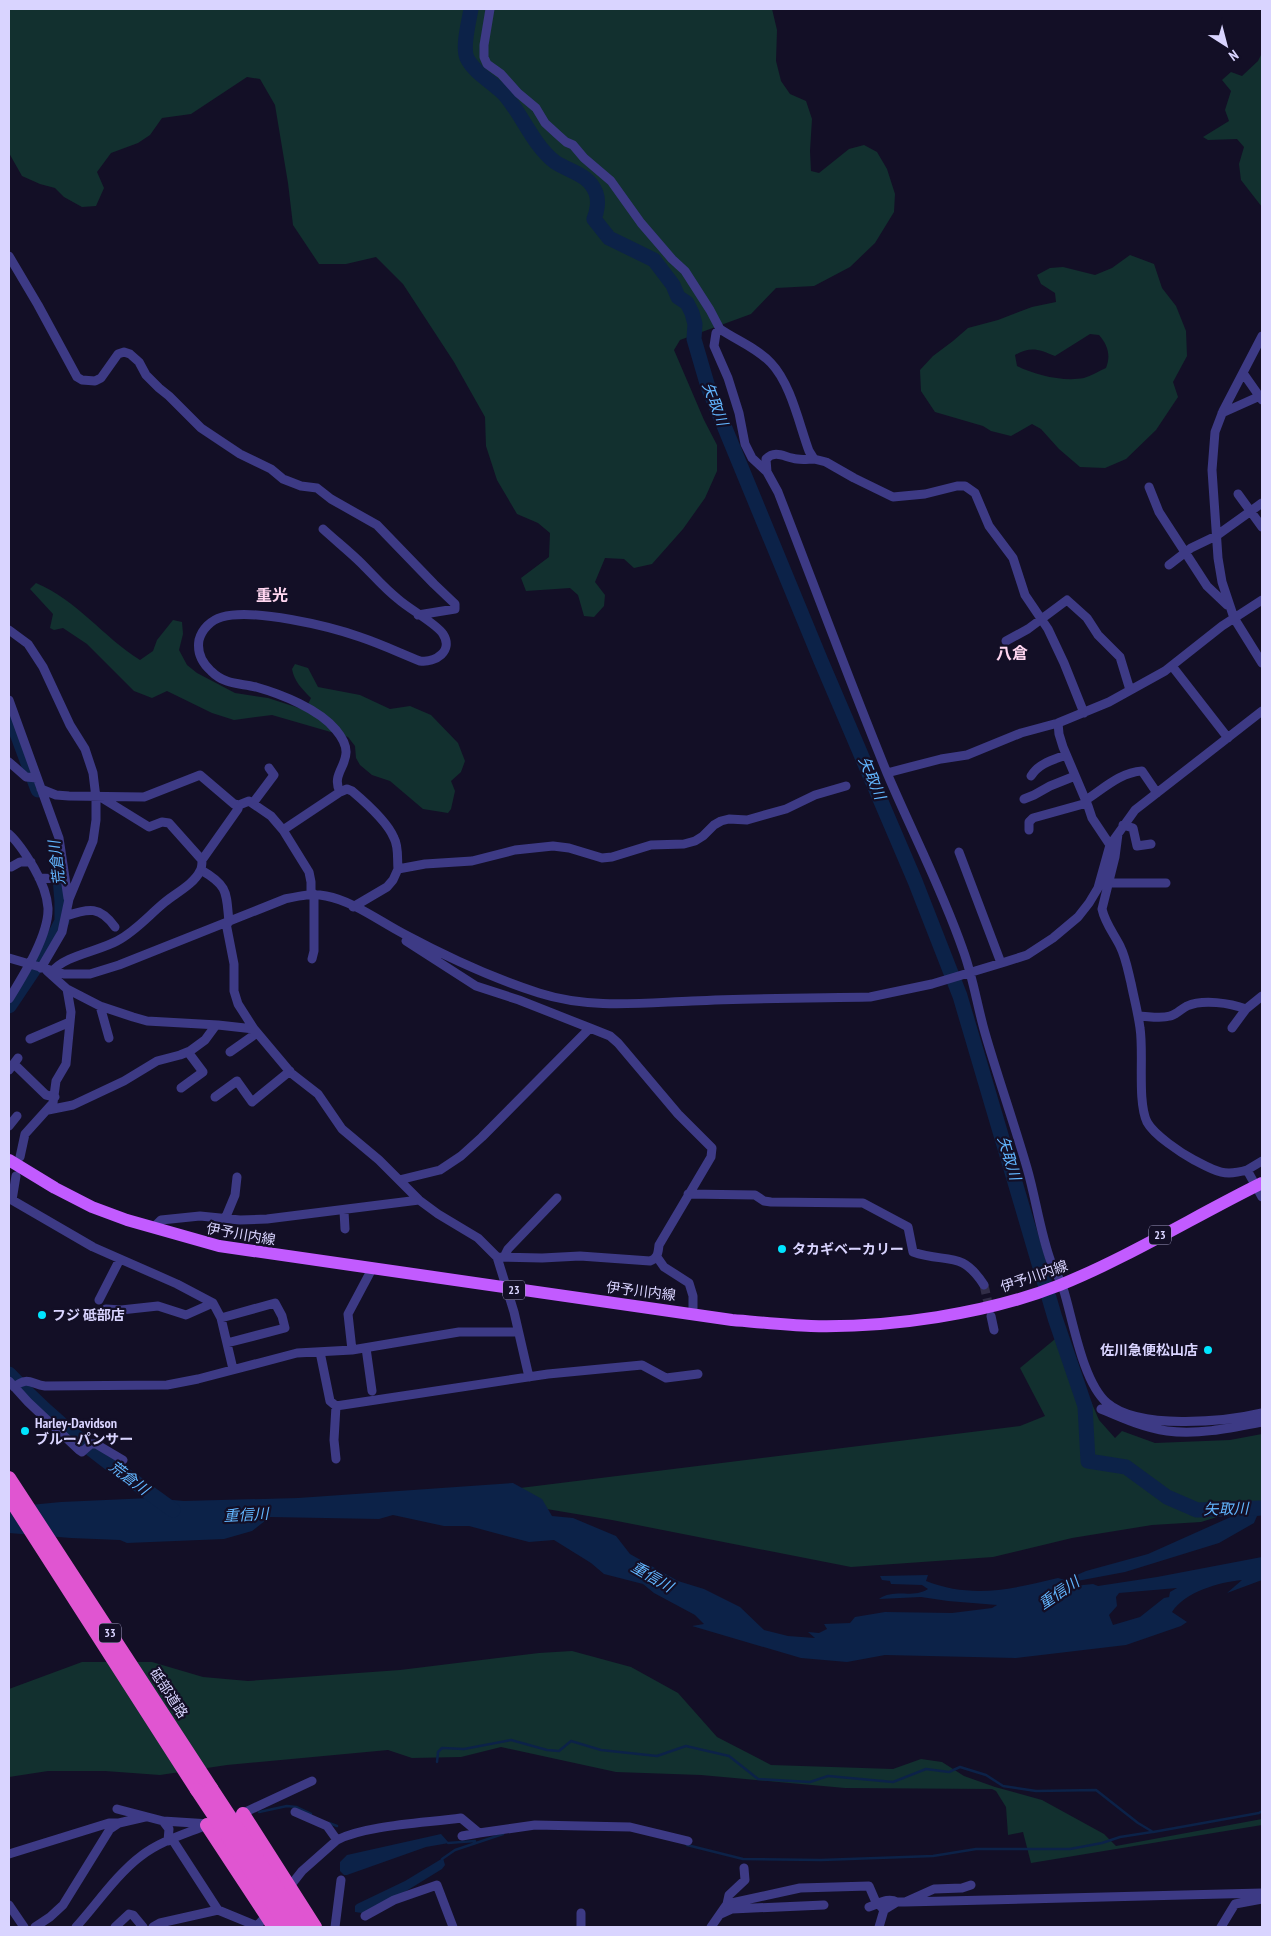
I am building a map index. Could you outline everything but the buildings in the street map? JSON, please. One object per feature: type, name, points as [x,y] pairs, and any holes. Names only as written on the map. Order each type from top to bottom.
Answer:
[{"type":"highway","name":"33","points":[[9,1473],[11,1488]]},
{"type":"highway","name":"砥部道路","points":[[11,1488],[288,1927]]},
{"type":"highway","name":"砥部道路","points":[[11,1488],[302,1927]]},
{"type":"highway","points":[[243,1814],[315,1927]]},
{"type":"highway","points":[[207,1825],[263,1924]]},
{"type":"main road","name":"伊予川内線","points":[[15,1159],[55,1188],[92,1206],[153,1228],[235,1249],[732,1320],[772,1324],[843,1326],[947,1314],[1000,1304],[1036,1293],[1105,1264],[1260,1188]]},
{"type":"street","points":[[490,9],[484,40],[484,56],[488,64],[536,108],[556,134],[573,145],[584,158],[611,181],[641,223],[685,271],[720,329],[763,356],[778,371],[787,387],[809,451],[814,459]]},
{"type":"street","points":[[9,256],[77,377],[82,380],[96,381],[101,378],[118,354],[124,352],[130,354],[139,362],[146,374],[159,388],[201,428],[226,445],[271,469],[292,484],[318,488],[331,499],[377,525],[455,604],[455,609],[418,615]]},
{"type":"street","points":[[720,329],[716,332],[714,346],[728,378],[744,439],[752,458],[767,472],[778,492],[887,773],[954,925],[1027,1168],[1051,1264],[1060,1284],[1087,1371],[1100,1396],[1115,1409],[1124,1413],[1170,1421],[1221,1420],[1262,1413]]},
{"type":"street","points":[[1262,336],[1222,413],[1215,432],[1212,453],[1212,489],[1222,582],[1234,618],[1262,663]]},
{"type":"street","points":[[1222,413],[1261,398],[1242,373]]},
{"type":"street","points":[[767,472],[766,459],[773,453],[778,453],[797,459],[814,459],[826,462],[854,478],[893,496],[925,494],[957,486],[970,488],[979,498],[989,526],[1013,558],[1028,601],[1048,629],[1084,713]]},
{"type":"street","points":[[1149,487],[1159,512],[1207,586],[1229,607]]},
{"type":"street","points":[[1238,494],[1262,526]]},
{"type":"street","points":[[1169,565],[1216,536],[1262,503]]},
{"type":"street","points":[[322,529],[397,598],[438,628],[444,636],[446,647],[442,655],[435,660],[420,661],[360,637],[292,619],[234,615],[221,617],[203,630],[199,652],[210,671],[222,679],[236,685],[255,687],[298,703],[325,719],[335,728],[345,742],[346,752],[344,766],[338,775],[336,784],[340,792]]},
{"type":"street","points":[[1006,641],[1041,620],[1067,600],[1087,618],[1098,635],[1120,657],[1130,690]]},
{"type":"street","points":[[887,773],[940,759],[967,755],[1021,733],[1058,723],[1084,713],[1172,666],[1198,644],[1262,600]]},
{"type":"street","points":[[9,630],[24,641],[36,654],[70,724],[85,749],[99,798],[93,841],[68,899]]},
{"type":"street","points":[[1172,666],[1228,738]]},
{"type":"street","points":[[9,700],[59,838],[68,899],[62,932],[40,968],[9,999]]},
{"type":"street","points":[[9,958],[64,974],[90,974],[119,965],[285,899],[313,894],[326,896],[353,907],[428,947],[507,983],[573,1002],[598,1004],[870,997],[932,984],[1001,963],[1040,948],[1065,929],[1089,903],[1098,888],[1110,845],[1136,810],[1262,711]]},
{"type":"street","points":[[1058,723],[1059,734],[1066,755],[1092,818],[1110,845]]},
{"type":"street","points":[[1031,776],[1040,765],[1066,755]]},
{"type":"street","points":[[9,762],[26,777],[37,778]]},
{"type":"street","points":[[252,803],[274,775],[269,768]]},
{"type":"street","points":[[1029,830],[1029,822],[1033,818],[1086,802],[1114,781],[1132,771],[1142,770],[1157,793]]},
{"type":"street","points":[[42,789],[56,795],[99,798],[144,797],[200,774],[234,804],[239,805],[250,801],[271,816],[283,830],[309,872],[313,894],[314,951],[312,959]]},
{"type":"street","points":[[1024,799],[1076,776]]},
{"type":"street","points":[[398,869],[425,864],[472,861],[515,850],[553,846],[570,848],[602,858],[612,857],[651,845],[684,844],[696,841],[721,821],[729,819],[747,820],[762,816],[786,809],[815,794],[846,786]]},
{"type":"street","points":[[283,830],[347,789],[352,791],[388,827],[397,845],[398,869],[394,880],[387,887],[353,907]]},
{"type":"street","points":[[99,798],[149,827],[162,822],[169,823],[202,860]]},
{"type":"street","points":[[40,968],[57,965],[117,941],[136,928],[191,882],[201,870],[202,860],[211,850],[239,805]]},
{"type":"street","points":[[1121,828],[1133,828],[1137,846],[1150,844]]},
{"type":"street","points":[[1121,828],[1102,909],[1103,916],[1122,949],[1138,1016],[1143,1113],[1150,1127],[1190,1158],[1218,1173],[1231,1174],[1247,1170],[1262,1161]]},
{"type":"street","points":[[9,834],[31,862],[40,878],[46,896],[48,917],[35,954],[40,968],[67,989],[100,1006],[147,1021],[216,1024],[255,1031]]},
{"type":"street","points":[[959,852],[1001,963]]},
{"type":"street","points":[[11,867],[20,862],[31,862]]},
{"type":"street","points":[[201,870],[215,878],[224,888],[233,958],[234,991],[238,1004],[255,1031],[290,1071],[318,1094],[342,1129],[379,1160],[418,1200],[478,1238],[500,1257],[529,1377]]},
{"type":"street","points":[[40,878],[65,879]]},
{"type":"street","points":[[1108,883],[1166,883]]},
{"type":"street","points":[[66,916],[80,911],[96,910],[104,913],[115,927]]},
{"type":"street","points":[[394,929],[399,937],[476,986],[519,1000],[610,1036],[678,1114],[712,1148],[711,1157],[660,1245],[657,1257],[650,1262],[580,1256],[542,1258],[500,1257]]},
{"type":"street","points":[[15,1159],[26,1134],[38,1118],[48,1110],[55,1097],[56,1081],[68,1058],[67,1044],[71,1012],[67,989]]},
{"type":"street","points":[[1232,1028],[1246,1009],[1262,996]]},
{"type":"street","points":[[1138,1016],[1171,1016],[1186,1007],[1196,1004],[1223,1003],[1246,1009]]},
{"type":"street","points":[[100,1006],[109,1038]]},
{"type":"street","points":[[30,1039],[70,1022]]},
{"type":"street","points":[[48,1110],[73,1105],[124,1081],[152,1063],[188,1052],[205,1040],[216,1024]]},
{"type":"street","points":[[399,1180],[440,1170],[461,1156],[590,1028]]},
{"type":"street","points":[[230,1052],[255,1031]]},
{"type":"street","points":[[181,1088],[203,1072],[188,1052]]},
{"type":"street","points":[[13,1064],[46,1095],[55,1097]]},
{"type":"street","points":[[215,1097],[237,1081],[252,1102],[290,1071]]},
{"type":"street","points":[[1247,1170],[1260,1188]]},
{"type":"street","points":[[16,1176],[12,1200],[93,1247],[177,1284],[213,1303],[221,1318],[233,1369]]},
{"type":"street","points":[[226,1219],[235,1195],[238,1177]]},
{"type":"street","points":[[688,1194],[755,1195],[771,1202],[863,1204],[908,1227],[913,1252],[962,1262],[975,1271],[984,1285]]},
{"type":"street","points":[[500,1257],[557,1198]]},
{"type":"street","points":[[153,1228],[161,1220],[200,1216],[240,1220],[267,1219],[418,1200]]},
{"type":"street","points":[[344,1210],[345,1229]]},
{"type":"street","points":[[657,1257],[664,1266],[689,1283],[693,1296],[693,1313]]},
{"type":"street","points":[[100,1300],[120,1259]]},
{"type":"street","points":[[352,1350],[348,1314],[372,1269]]},
{"type":"street","points":[[106,1309],[121,1310],[158,1306],[186,1315],[213,1303]]},
{"type":"street","points":[[221,1318],[275,1303],[282,1316],[284,1328],[227,1344]]},
{"type":"street","points":[[991,1316],[994,1330]]},
{"type":"street","points":[[15,1384],[31,1381],[45,1386],[167,1385],[198,1379],[297,1353],[352,1350],[459,1332],[518,1332]]},
{"type":"street","points":[[366,1348],[372,1391]]},
{"type":"street","points":[[320,1352],[330,1401],[336,1406],[529,1377],[642,1365],[666,1378],[698,1374]]},
{"type":"street","points":[[15,1384],[79,1450],[82,1452],[96,1444],[123,1460]]},
{"type":"street","points":[[1100,1396],[1098,1403],[1103,1411],[1166,1431],[1196,1432],[1262,1422]]},
{"type":"street","points":[[336,1406],[334,1440],[336,1459]]},
{"type":"street","points":[[76,1927],[140,1856],[170,1840],[207,1825],[243,1814],[312,1781]]},
{"type":"street","points":[[117,1808],[163,1821],[207,1825]]},
{"type":"street","points":[[295,1812],[327,1826],[337,1840]]},
{"type":"street","points":[[9,1854],[108,1823],[119,1823],[148,1817]]},
{"type":"street","points":[[153,1927],[160,1923],[218,1910],[263,1924],[302,1871],[337,1840],[343,1837],[374,1829],[462,1818],[479,1833]]},
{"type":"street","points":[[163,1821],[169,1829],[170,1840],[218,1910]]},
{"type":"street","points":[[35,1927],[50,1917],[62,1905],[110,1829],[119,1823]]},
{"type":"street","points":[[462,1836],[535,1825],[630,1827],[688,1841]]},
{"type":"street","points":[[711,1927],[727,1904],[730,1895],[745,1880],[744,1868]]},
{"type":"street","points":[[335,1927],[341,1880]]},
{"type":"street","points":[[365,1916],[394,1900],[437,1885],[453,1927]]},
{"type":"street","points":[[901,1902],[934,1889],[962,1888],[971,1885]]},
{"type":"street","points":[[727,1904],[800,1888],[869,1886],[881,1906],[879,1927]]},
{"type":"street","points":[[869,1907],[901,1902],[1262,1893]]},
{"type":"street","points":[[1221,1927],[1235,1904],[1262,1899]]},
{"type":"street","points":[[9,1905],[24,1927]]},
{"type":"street","points":[[721,1914],[732,1909],[824,1905]]},
{"type":"street","points":[[581,1913],[581,1927]]},
{"type":"street","points":[[115,1927],[129,1914],[133,1915],[143,1927]]},
{"type":"green space","points":[[9,9],[772,9],[777,30],[776,61],[781,81],[790,94],[806,101],[812,119],[811,171],[819,173],[849,149],[864,145],[877,152],[887,169],[895,194],[894,212],[875,243],[850,267],[814,286],[776,288],[751,314],[680,340],[674,350],[704,420],[717,445],[717,471],[705,498],[683,529],[652,564],[634,568],[624,559],[605,558],[595,582],[605,595],[604,606],[594,617],[584,616],[578,595],[570,588],[526,591],[521,578],[549,557],[550,533],[538,523],[517,514],[497,480],[486,446],[485,417],[454,362],[403,284],[376,257],[346,264],[319,264],[293,225],[275,105],[260,79],[247,77],[191,114],[162,118],[150,135],[138,143],[111,153],[97,172],[104,188],[96,206],[82,207],[64,197],[55,188],[22,176],[9,153]]},
{"type":"green space","points":[[1262,53],[1262,207],[1241,180],[1239,164],[1244,147],[1237,139],[1208,140],[1203,137],[1229,121],[1225,110],[1231,91],[1222,80],[1231,72],[1242,76],[1258,61]]},
{"type":"green space","points":[[1130,255],[1154,264],[1162,288],[1176,306],[1186,331],[1187,356],[1173,382],[1178,397],[1156,430],[1126,459],[1105,468],[1080,467],[1059,449],[1041,429],[1032,424],[1011,436],[935,412],[921,391],[920,370],[933,356],[968,328],[998,320],[1032,307],[1056,302],[1055,293],[1041,284],[1037,275],[1050,268],[1063,267],[1095,275],[1112,268]],"holes":[[[1090,334],[1099,335],[1108,351],[1108,364],[1106,368],[1087,377],[1076,379],[1058,378],[1041,375],[1017,366],[1015,355],[1025,350],[1035,350],[1055,356]]]},
{"type":"green space","points":[[36,583],[64,599],[140,660],[153,651],[157,640],[173,620],[182,622],[183,634],[179,650],[187,665],[197,673],[235,693],[268,698],[305,710],[311,698],[295,677],[292,669],[295,664],[308,668],[318,687],[360,695],[390,709],[410,706],[431,715],[458,743],[465,761],[461,772],[451,781],[455,791],[451,809],[448,813],[423,809],[390,781],[372,775],[360,765],[356,758],[355,746],[348,737],[272,715],[234,720],[212,713],[167,691],[152,698],[134,691],[87,644],[63,628],[54,630],[50,628],[53,614],[30,589]]},
{"type":"green space","points":[[1066,1330],[1080,1376],[1099,1420],[1115,1438],[1122,1431],[1155,1443],[1230,1440],[1262,1434],[1262,1503],[1201,1522],[1152,1525],[1072,1538],[993,1557],[851,1567],[612,1520],[463,1495],[1020,1426],[1045,1416],[1020,1368]]},
{"type":"green space","points":[[572,1651],[631,1667],[678,1693],[717,1737],[771,1765],[893,1769],[921,1759],[942,1762],[964,1776],[1042,1800],[1104,1834],[1116,1846],[1262,1819],[1262,1825],[1031,1863],[1023,1832],[1008,1835],[1006,1807],[996,1791],[992,1789],[845,1788],[701,1775],[616,1772],[501,1747],[461,1757],[412,1758],[388,1750],[227,1765],[160,1775],[105,1771],[48,1771],[9,1777],[9,1689],[82,1662],[152,1662],[203,1677],[248,1681],[400,1670],[539,1653]]},
{"type":"water","name":"重信川","points":[[513,1483],[542,1499],[552,1516],[573,1518],[616,1536],[630,1554],[678,1581],[704,1589],[740,1607],[764,1630],[788,1636],[815,1638],[808,1632],[819,1633],[827,1629],[824,1624],[850,1623],[855,1617],[885,1612],[952,1613],[992,1608],[997,1605],[921,1597],[879,1599],[891,1594],[916,1593],[928,1589],[922,1585],[891,1584],[890,1581],[882,1580],[880,1576],[928,1575],[926,1581],[960,1590],[976,1591],[1008,1589],[1058,1578],[1065,1580],[1086,1571],[1148,1554],[1262,1503],[1262,1515],[1257,1516],[1254,1523],[1219,1543],[1125,1572],[1077,1581],[1074,1586],[1093,1584],[1098,1586],[1157,1577],[1262,1557],[1262,1580],[1227,1593],[1242,1580],[1203,1589],[1185,1599],[1172,1612],[1187,1622],[1181,1626],[1126,1645],[1016,1658],[885,1655],[847,1662],[801,1658],[692,1626],[704,1624],[695,1615],[654,1593],[643,1584],[604,1574],[591,1563],[554,1540],[529,1542],[469,1526],[444,1526],[393,1515],[379,1519],[270,1517],[252,1531],[224,1539],[127,1543],[120,1540],[9,1533],[9,1507],[61,1502],[150,1498],[184,1501],[298,1498]],"holes":[[[1177,1588],[1170,1592],[1169,1597],[1164,1598],[1140,1617],[1113,1625],[1109,1615],[1117,1606],[1116,1597],[1119,1593]]]},
{"type":"water","points":[[441,1834],[449,1843],[426,1847],[347,1875],[340,1871],[340,1862],[347,1855]]},
{"type":"water","points":[[443,1858],[445,1865],[442,1869],[403,1893],[362,1913],[355,1912],[357,1904],[405,1881]]},
{"type":"waterway","name":"矢取川","points":[[471,9],[465,47],[470,63],[505,95],[547,155],[555,162],[584,177],[593,187],[597,199],[597,210],[594,219],[609,238],[654,260],[673,285],[678,297],[687,303],[692,313],[695,324],[694,339],[708,387],[821,661],[915,881],[960,996],[1055,1318],[1085,1406],[1088,1461],[1126,1467],[1167,1497],[1197,1510],[1260,1508]]},
{"type":"waterway","name":"荒倉川","points":[[9,712],[38,790]]},
{"type":"waterway","name":"荒倉川","points":[[9,1006],[50,945],[62,921],[59,865]]},
{"type":"waterway","name":"荒倉川","points":[[9,1374],[67,1429],[173,1510]]},
{"type":"waterway","points":[[437,1762],[438,1752],[442,1748],[464,1749],[511,1740],[547,1750],[559,1751],[571,1741],[601,1750],[657,1756],[686,1746],[729,1756],[758,1779],[810,1782],[828,1776],[893,1782],[926,1769],[949,1772],[960,1767],[986,1775],[1003,1786],[1036,1791],[1096,1790],[1138,1823],[1153,1832],[1262,1811]]},
{"type":"waterway","points":[[259,1812],[287,1806],[296,1807],[311,1814]]},
{"type":"waterway","points":[[329,1823],[337,1826]]},
{"type":"waterway","points":[[687,1845],[743,1859],[821,1860],[933,1856],[976,1849],[1070,1849],[1102,1843],[1120,1837],[1152,1832]]},
{"type":"waterway","points":[[442,1859],[455,1850],[503,1834]]},
{"type":"waterway","points":[[448,1843],[475,1841]]},
{"type":"tunnel","points":[[984,1285],[990,1312]]},
{"type":"place","name":"タカギベーカリー","points":[[782,1249]]},
{"type":"place","name":"フジ 砥部店","points":[[42,1315]]},
{"type":"place","name":"佐川急便松山店","points":[[1208,1350]]},
{"type":"place","name":"Harley-Davidson ブルーパンサー","points":[[25,1431]]},
{"type":"district","name":"重光","points":[[272,595]]},
{"type":"district","name":"八倉","points":[[1012,653]]}]
